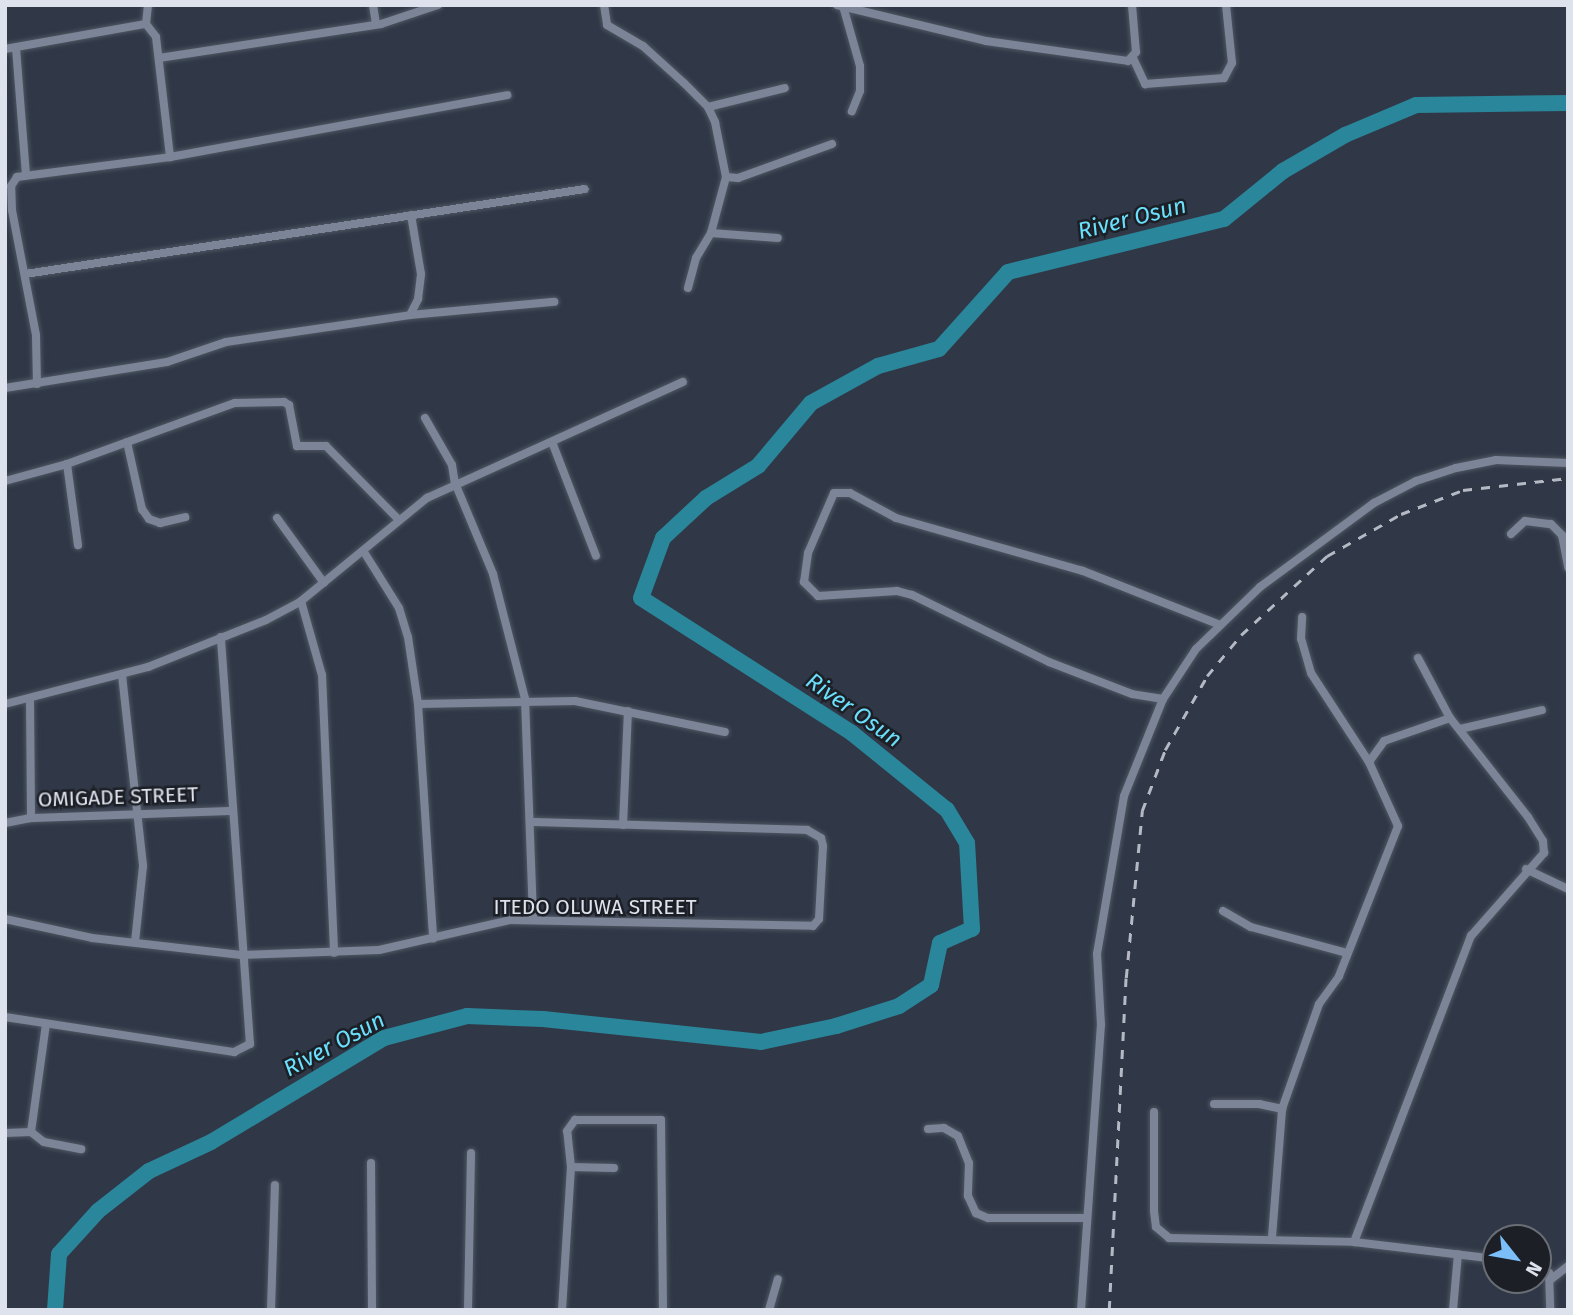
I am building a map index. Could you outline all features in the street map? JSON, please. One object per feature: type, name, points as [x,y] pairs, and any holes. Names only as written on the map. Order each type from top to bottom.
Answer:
[{"type":"street","points":[[148,5],[146,24],[156,37],[170,157]]},
{"type":"street","points":[[373,5],[376,23]]},
{"type":"street","points":[[159,58],[376,23],[438,5]]},
{"type":"street","points":[[604,5],[607,25],[643,46],[708,107],[726,177],[711,233],[696,258],[688,288]]},
{"type":"street","points":[[836,5],[864,7],[986,41],[1096,60],[1133,58]]},
{"type":"street","points":[[1132,5],[1133,58],[1145,84],[1224,78],[1232,63],[1226,5]]},
{"type":"street","points":[[843,6],[860,66],[860,91],[852,111]]},
{"type":"street","points":[[5,50],[146,24]]},
{"type":"street","points":[[16,48],[26,174]]},
{"type":"street","points":[[708,107],[785,88]]},
{"type":"street","points":[[37,384],[39,360],[25,274],[9,210],[11,186],[26,174],[170,157],[507,95]]},
{"type":"street","points":[[726,177],[738,178],[832,144]]},
{"type":"street","points":[[25,274],[585,189]]},
{"type":"street","points":[[410,315],[418,299],[421,274],[411,215]]},
{"type":"street","points":[[711,233],[778,238]]},
{"type":"street","points":[[5,388],[167,362],[226,342],[410,315],[554,302]]},
{"type":"street","points":[[5,704],[30,700],[122,675],[220,638],[301,601],[364,552],[398,520],[455,483],[683,382]]},
{"type":"street","points":[[5,481],[67,464],[235,403],[287,403],[297,446],[324,445],[398,520]]},
{"type":"street","points":[[425,418],[452,465],[455,483],[503,605],[525,699],[533,920]]},
{"type":"street","points":[[127,442],[142,509],[149,519],[160,523],[185,517]]},
{"type":"street","points":[[552,442],[596,555]]},
{"type":"street","points":[[1081,1310],[1085,1218],[1101,1025],[1097,954],[1104,898],[1124,796],[1163,699],[1196,649],[1220,625],[1317,542],[1416,481],[1496,460],[1568,463]]},
{"type":"street","points":[[67,464],[78,545]]},
{"type":"street","points":[[1163,699],[1132,694],[1049,662],[912,595],[897,591],[818,596],[804,582],[808,553],[834,493],[850,493],[897,518],[1083,571],[1220,625]]},
{"type":"street","points":[[277,518],[324,583]]},
{"type":"street","points":[[1511,534],[1525,521],[1540,521],[1559,530]]},
{"type":"street","points":[[1559,530],[1568,524]]},
{"type":"street","points":[[1559,530],[1568,567]]},
{"type":"street","points":[[364,552],[399,608],[418,704],[433,939]]},
{"type":"street","points":[[301,601],[322,675],[334,953]]},
{"type":"street","points":[[1272,1237],[1282,1109],[1319,1004],[1348,953],[1398,826],[1369,762],[1311,673],[1301,639],[1302,617]]},
{"type":"street","points":[[5,1017],[234,1052],[244,1049],[250,1036],[241,954],[220,638]]},
{"type":"street","points":[[1354,1242],[1471,936],[1526,869],[1544,853],[1543,841],[1450,718],[1418,657]]},
{"type":"street","points":[[122,675],[144,884],[135,942]]},
{"type":"street","points":[[418,704],[525,699],[628,710],[655,720],[724,732]]},
{"type":"street","points":[[30,700],[32,818]]},
{"type":"street","points":[[1460,729],[1542,709]]},
{"type":"street","points":[[530,822],[623,825],[628,710]]},
{"type":"street","points":[[1369,762],[1384,741],[1450,718]]},
{"type":"street","name":"OMIGADE STREET","points":[[5,823],[32,818],[232,811]]},
{"type":"street","name":"ITEDO OLUWA STREET","points":[[5,919],[135,942],[241,954],[334,953],[433,939],[479,925],[533,920],[813,926],[819,919],[824,883],[823,846],[816,834],[737,826],[623,825]]},
{"type":"street","points":[[1526,869],[1568,889]]},
{"type":"street","points":[[1223,911],[1251,927],[1348,953]]},
{"type":"street","points":[[32,1132],[46,1024]]},
{"type":"street","points":[[1213,1104],[1259,1104],[1282,1109]]},
{"type":"street","points":[[1154,1112],[1156,1227],[1180,1241],[1272,1237],[1354,1242],[1482,1257]]},
{"type":"street","points":[[562,1310],[571,1167],[567,1131],[575,1120],[661,1120],[663,1310]]},
{"type":"street","points":[[928,1129],[944,1128],[958,1136],[969,1163],[968,1196],[976,1213],[1017,1219],[1085,1218]]},
{"type":"street","points":[[5,1133],[32,1132],[44,1142],[81,1149]]},
{"type":"street","points":[[468,1310],[471,1153]]},
{"type":"street","points":[[371,1163],[372,1310]]},
{"type":"street","points":[[571,1167],[614,1168]]},
{"type":"street","points":[[271,1310],[275,1185]]},
{"type":"street","points":[[1453,1310],[1458,1254]]},
{"type":"street","points":[[1552,1278],[1568,1266]]},
{"type":"street","points":[[769,1310],[778,1279]]},
{"type":"waterway","name":"River Osun","points":[[55,1310],[59,1254],[98,1211],[149,1171],[211,1142],[384,1038],[467,1016],[543,1019],[761,1042],[836,1026],[899,1006],[931,985],[940,943],[972,929],[967,843],[947,810],[852,733],[641,598],[663,538],[706,498],[758,466],[811,403],[878,366],[939,349],[1008,272],[1224,219],[1283,171],[1345,135],[1416,105],[1568,103]]},
{"type":"railway","points":[[1109,1310],[1126,978],[1142,811],[1165,750],[1207,676],[1241,635],[1327,556],[1401,514],[1463,490],[1568,478]]}]
